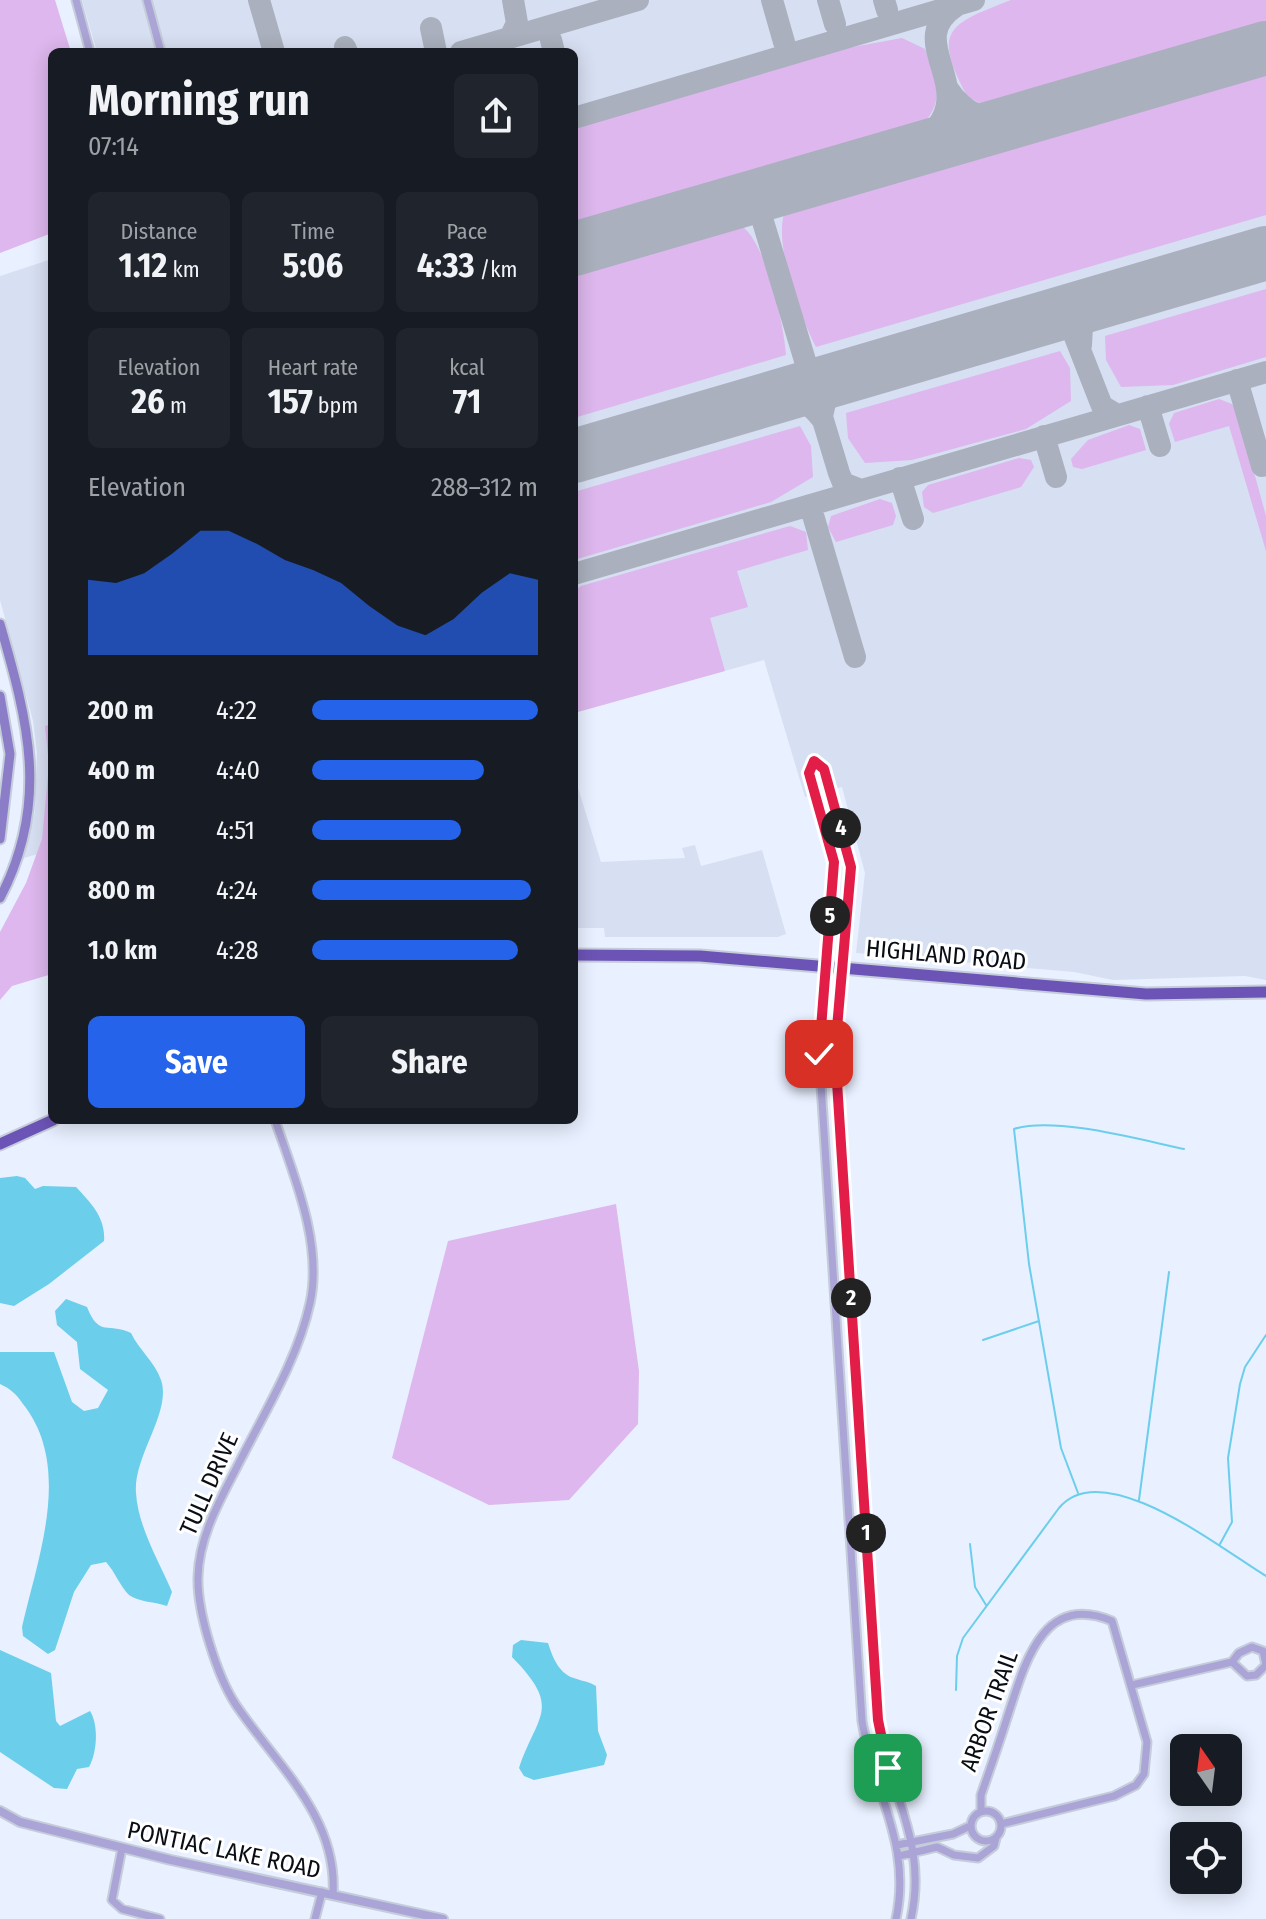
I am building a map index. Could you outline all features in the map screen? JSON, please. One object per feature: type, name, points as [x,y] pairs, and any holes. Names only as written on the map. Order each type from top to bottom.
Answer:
[{"type":"highway","name":"HIGHLAND ROAD","points":[[578,955],[700,956],[1146,994],[1266,992]]},
{"type":"highway","points":[[0,1144],[48,1122]]},
{"type":"main road","points":[[0,624],[27,724],[31,761],[25,833],[12,874],[0,898]]},
{"type":"main road","points":[[0,696],[10,754],[0,839]]},
{"type":"street","points":[[76,0],[89,48]]},
{"type":"street","points":[[147,0],[160,48]]},
{"type":"street","points":[[896,1919],[902,1886],[899,1856],[867,1750],[862,1721],[820,1063],[834,862],[809,773],[814,761],[824,769],[850,857],[835,1051],[878,1720],[882,1747],[915,1851],[918,1886],[911,1919]]},
{"type":"street","name":"TULL DRIVE","points":[[276,1124],[306,1224],[312,1270],[310,1303],[272,1400],[203,1537],[198,1580],[207,1629],[225,1684],[322,1826],[332,1854],[333,1894]]},
{"type":"street","name":"ARBOR TRAIL","points":[[981,1811],[981,1795],[1016,1687],[1038,1640],[1050,1626],[1082,1613],[1112,1621],[1132,1685],[1148,1757],[1144,1774],[1136,1785],[1114,1796],[1001,1824]]},
{"type":"street","points":[[1132,1685],[1232,1662],[1239,1653],[1252,1647],[1263,1651],[1266,1658],[1266,1665],[1256,1675],[1247,1676],[1232,1662]]},
{"type":"street","name":"PONTIAC LAKE ROAD","points":[[0,1811],[20,1822],[122,1848],[443,1919]]},
{"type":"street","points":[[897,1845],[953,1834],[970,1826],[981,1811],[990,1811],[1001,1824],[988,1852],[978,1858],[954,1855],[937,1847],[899,1856]]},
{"type":"street","points":[[970,1826],[976,1838],[989,1841],[996,1838]]},
{"type":"street","points":[[122,1848],[112,1900],[122,1909],[160,1919]]},
{"type":"street","points":[[315,1919],[322,1892]]},
{"type":"shaded area","points":[[0,0],[55,0],[70,48],[48,48],[48,235],[0,253]]},
{"type":"shaded area","points":[[82,0],[1266,0],[1266,980],[1245,976],[1113,980],[1074,972],[856,953],[865,873],[842,787],[805,797],[764,660],[578,712],[578,48],[96,48]]},
{"type":"shaded area","points":[[1011,0],[1266,0],[1266,26],[995,106],[983,105],[967,96],[956,74],[949,43],[961,23]]},
{"type":"shaded area","points":[[902,38],[925,49],[936,90],[934,108],[929,117],[920,127],[578,229],[578,126],[842,49]]},
{"type":"shaded area","points":[[1266,65],[1266,215],[816,347],[796,299],[785,258],[782,222],[786,209]]},
{"type":"shaded area","points":[[726,222],[738,224],[752,238],[767,269],[778,306],[786,355],[578,417],[578,266]]},
{"type":"shaded area","points":[[48,260],[48,851],[24,858],[35,810],[37,753],[33,721],[0,600],[0,276]]},
{"type":"shaded area","points":[[1266,289],[1266,357],[1173,385],[1121,387],[1106,360],[1105,336]]},
{"type":"shaded area","points":[[1060,351],[1070,368],[1071,401],[1026,429],[912,460],[865,463],[848,438],[846,413]]},
{"type":"shaded area","points":[[1219,399],[1232,404],[1238,414],[1266,516],[1266,551],[1229,426],[1175,442],[1169,424],[1174,413]]},
{"type":"shaded area","points":[[1129,425],[1140,429],[1146,450],[1082,469],[1073,467],[1071,459],[1088,440]]},
{"type":"shaded area","points":[[800,426],[811,446],[813,477],[771,502],[578,559],[578,491]]},
{"type":"shaded area","points":[[1019,458],[1031,460],[1034,467],[1021,487],[933,513],[924,507],[922,492],[928,485]]},
{"type":"shaded area","points":[[880,499],[892,503],[896,516],[893,525],[836,542],[828,527],[831,516]]},
{"type":"shaded area","points":[[790,526],[806,532],[808,550],[737,571],[748,607],[710,618],[725,671],[578,712],[578,588]]},
{"type":"shaded area","points":[[48,725],[48,755],[45,726]]},
{"type":"shaded area","points":[[48,776],[48,975],[12,986],[0,1000],[0,932],[26,883],[42,839]]},
{"type":"shaded area","points":[[578,788],[601,862],[685,858],[682,848],[695,845],[701,866],[762,850],[786,934],[778,937],[605,937],[604,928],[578,928]]},
{"type":"shaded area","points":[[616,1204],[639,1371],[638,1424],[569,1500],[489,1505],[392,1458],[448,1241]]},
{"type":"water","points":[[0,1178],[25,1178],[35,1189],[43,1186],[76,1187],[100,1218],[104,1241],[49,1284],[14,1306],[0,1303]]},
{"type":"water","points":[[66,1299],[87,1307],[100,1326],[131,1333],[161,1380],[161,1406],[140,1464],[136,1493],[145,1531],[172,1592],[167,1606],[137,1599],[129,1595],[106,1562],[91,1565],[74,1592],[55,1650],[48,1654],[23,1636],[22,1627],[43,1542],[49,1484],[46,1456],[38,1429],[23,1404],[13,1392],[0,1384],[0,1352],[54,1352],[72,1402],[84,1411],[98,1408],[108,1390],[80,1369],[77,1342],[57,1325],[55,1311]]},
{"type":"water","points":[[521,1640],[548,1643],[561,1670],[596,1686],[598,1731],[607,1755],[604,1765],[534,1780],[524,1776],[519,1768],[538,1723],[541,1701],[528,1674],[512,1657],[513,1645]]},
{"type":"water","points":[[0,1650],[51,1673],[56,1721],[60,1726],[90,1711],[93,1717],[96,1739],[92,1761],[89,1767],[77,1769],[67,1789],[54,1788],[0,1752]]},
{"type":"waterway","points":[[1078,1493],[1061,1448],[1029,1264],[1014,1129],[1052,1125],[1074,1127],[1184,1149]]},
{"type":"waterway","points":[[1139,1500],[1169,1272]]},
{"type":"waterway","points":[[983,1340],[1039,1321]]},
{"type":"waterway","points":[[1220,1544],[1232,1522],[1228,1458],[1240,1384],[1245,1367],[1266,1335]]},
{"type":"waterway","points":[[956,1690],[957,1656],[963,1638],[1059,1508],[1079,1494],[1104,1492],[1133,1499],[1163,1512],[1266,1576]]},
{"type":"waterway","points":[[970,1544],[975,1587],[986,1605]]},
{"type":"taxiway","points":[[259,0],[273,48]]},
{"type":"taxiway","points":[[510,38],[517,23],[513,0]]},
{"type":"taxiway","points":[[475,48],[638,0]]},
{"type":"taxiway","points":[[772,0],[784,42]]},
{"type":"taxiway","points":[[828,0],[835,24]]},
{"type":"taxiway","points":[[884,0],[887,10]]},
{"type":"taxiway","points":[[578,117],[974,0]]},
{"type":"taxiway","points":[[907,152],[933,131],[945,111],[947,92],[936,38],[940,21],[956,6]]},
{"type":"taxiway","points":[[431,28],[435,48]]},
{"type":"taxiway","points":[[551,40],[553,48]]},
{"type":"taxiway","points":[[948,89],[961,105],[977,114],[1016,121]]},
{"type":"taxiway","points":[[774,191],[763,203],[761,215],[839,473],[843,483],[861,490]]},
{"type":"taxiway","points":[[739,201],[754,206],[761,215]]},
{"type":"taxiway","points":[[1081,345],[1082,326],[1102,301]]},
{"type":"taxiway","points":[[1039,319],[1055,321],[1073,332],[1102,406],[1117,415]]},
{"type":"taxiway","points":[[578,573],[1266,372]]},
{"type":"taxiway","points":[[822,416],[827,394],[846,376]]},
{"type":"taxiway","points":[[1237,380],[1262,466]]},
{"type":"taxiway","points":[[778,396],[802,401],[821,418]]},
{"type":"taxiway","points":[[1148,406],[1160,446]]},
{"type":"taxiway","points":[[1044,436],[1056,477]]},
{"type":"taxiway","points":[[900,478],[913,519]]},
{"type":"taxiway","points":[[810,505],[855,657]]},
{"type":"runway","points":[[578,248],[1266,48]]},
{"type":"runway","points":[[578,455],[1266,253]]},
{"type":"route","points":[[819,1054],[834,862],[809,773],[809,766],[814,761],[824,769],[851,867],[835,1051],[878,1720],[888,1768]]}]
